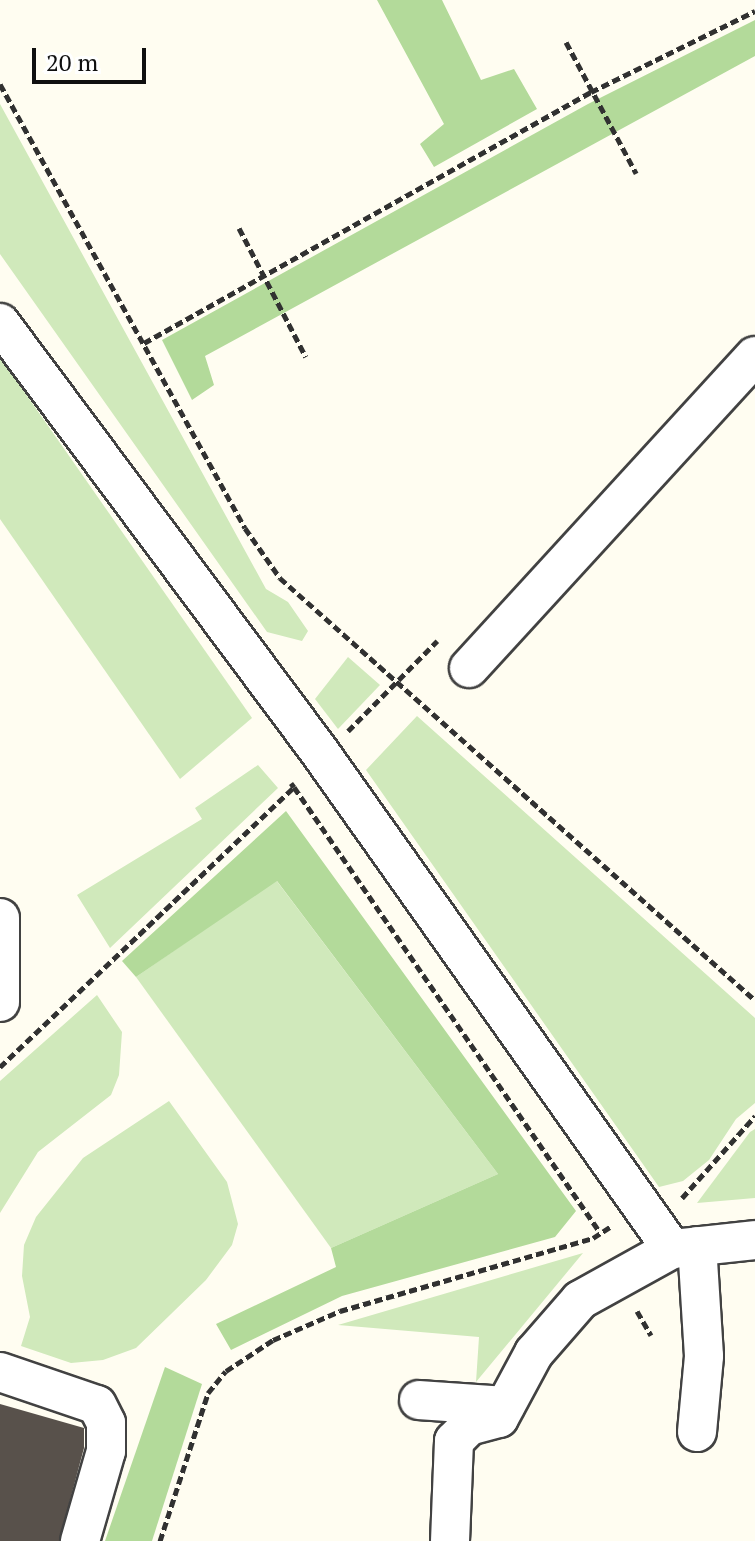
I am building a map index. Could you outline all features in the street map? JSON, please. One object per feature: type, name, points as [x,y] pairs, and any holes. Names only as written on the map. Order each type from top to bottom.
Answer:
[{"type":"street","points":[[0,323],[319,751],[647,1217],[684,1248],[704,1356],[697,1432]]},
{"type":"street","points":[[469,668],[755,356]]},
{"type":"street","points":[[0,918],[0,1002]]},
{"type":"street","points":[[450,1541],[454,1441],[469,1426],[499,1418],[534,1353],[580,1300],[684,1248],[755,1240]]},
{"type":"street","points":[[0,1372],[97,1405],[106,1423],[106,1451],[80,1541]]},
{"type":"street","points":[[419,1400],[505,1406]]},
{"type":"path","points":[[144,343],[591,92],[755,11]]},
{"type":"path","points":[[566,42],[636,173]]},
{"type":"path","points":[[0,84],[245,528],[280,578],[755,1000]]},
{"type":"path","points":[[239,228],[306,357]]},
{"type":"path","points":[[437,641],[355,727],[285,774],[599,1231]]},
{"type":"path","points":[[0,1067],[294,787]]},
{"type":"path","points":[[160,1541],[208,1393],[226,1371],[273,1340],[340,1311],[593,1238],[599,1231],[647,1217],[687,1195],[755,1116]]},
{"type":"green space","points":[[377,0],[442,0],[481,80],[514,69],[537,109],[434,167],[420,144],[444,124]]},
{"type":"green space","points":[[755,20],[755,56],[205,356],[214,385],[192,400],[162,340],[588,104]]},
{"type":"green space","points":[[0,104],[266,589],[288,602],[308,631],[302,641],[267,632],[0,254]]},
{"type":"green space","points":[[0,357],[252,718],[180,779],[0,519]]},
{"type":"green space","points":[[348,657],[380,685],[338,729],[315,699]]},
{"type":"green space","points":[[417,716],[755,1018],[755,1103],[736,1119],[709,1160],[683,1181],[659,1187],[366,770]]},
{"type":"green space","points":[[258,765],[278,788],[110,948],[77,895],[202,819],[195,808]]},
{"type":"green space","points":[[286,811],[576,1211],[555,1237],[342,1296],[231,1350],[216,1324],[336,1267],[331,1248],[498,1174],[277,881],[136,977],[122,961]]},
{"type":"green space","points":[[276,880],[498,1174],[331,1248],[136,977]]},
{"type":"green space","points":[[97,995],[122,1032],[119,1075],[111,1095],[38,1152],[0,1213],[0,1081]]},
{"type":"green space","points":[[169,1101],[227,1182],[238,1224],[232,1245],[206,1280],[136,1348],[103,1360],[71,1363],[21,1346],[30,1317],[22,1276],[24,1245],[36,1217],[83,1158]]},
{"type":"green space","points":[[755,1129],[755,1198],[697,1203],[750,1132]]},
{"type":"green space","points":[[583,1253],[476,1382],[479,1337],[338,1325]]},
{"type":"green space","points":[[165,1367],[202,1384],[152,1541],[105,1541]]},
{"type":"building","points":[[0,1404],[84,1428],[84,1448],[59,1541],[0,1541]]}]
